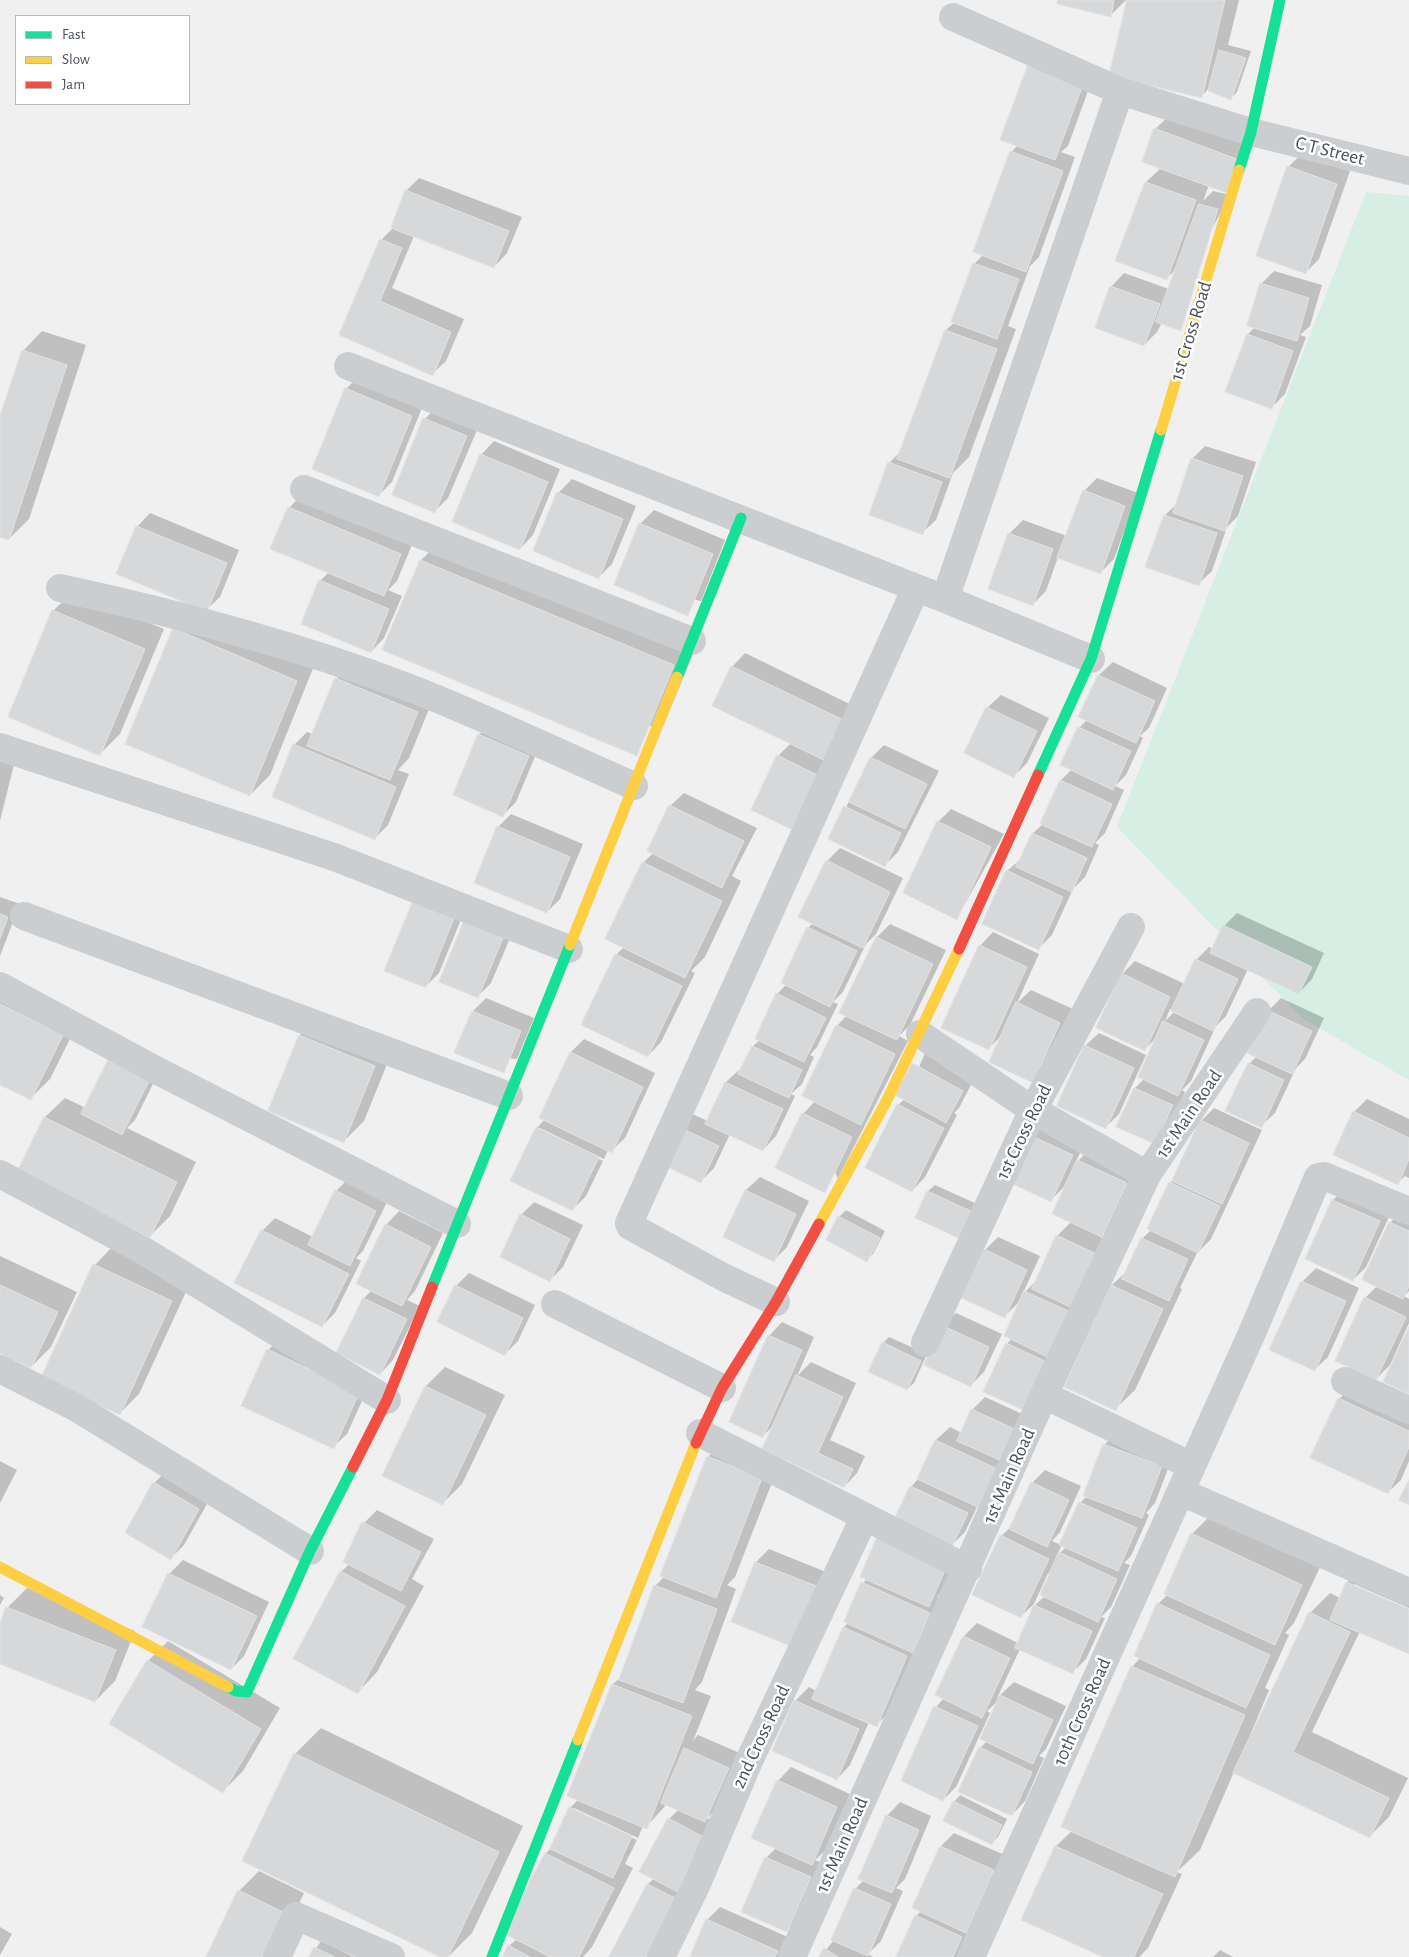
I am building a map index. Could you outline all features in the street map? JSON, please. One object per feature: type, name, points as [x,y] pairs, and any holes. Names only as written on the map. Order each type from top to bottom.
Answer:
[{"type":"street","name":"1st Cross Road","points":[[492,1957],[700,1432],[722,1388],[776,1302],[886,1102],[920,1034],[1091,659],[1251,132],[1280,0]]},
{"type":"street","name":"C T Street","points":[[953,17],[1120,91],[1251,132],[1409,171]]},
{"type":"street","points":[[945,599],[1120,91]]},
{"type":"street","points":[[348,366],[741,518],[1091,659]]},
{"type":"street","points":[[304,489],[692,641]]},
{"type":"street","points":[[0,1567],[236,1691],[247,1692],[310,1551],[386,1400],[741,518]]},
{"type":"street","points":[[60,588],[126,602],[321,657],[406,686],[634,786]]},
{"type":"street","points":[[776,1302],[723,1277],[630,1226],[629,1223],[916,588]]},
{"type":"street","points":[[0,747],[334,857],[569,949]]},
{"type":"street","points":[[24,916],[509,1096]]},
{"type":"street","name":"1st Cross Road","points":[[926,1343],[1033,1110],[1131,927]]},
{"type":"street","points":[[0,986],[156,1070],[457,1224]]},
{"type":"street","name":"1st Main Road","points":[[792,1957],[968,1569],[1044,1395],[1148,1175],[1257,1012]]},
{"type":"street","points":[[920,1034],[1033,1110],[1148,1175]]},
{"type":"street","points":[[0,1174],[144,1252],[386,1400]]},
{"type":"street","name":"10th Cross Road","points":[[971,1957],[1252,1333],[1318,1177],[1324,1176],[1409,1211]]},
{"type":"street","points":[[555,1304],[722,1388]]},
{"type":"street","points":[[0,1369],[77,1408],[310,1551]]},
{"type":"street","points":[[1346,1381],[1409,1410]]},
{"type":"street","points":[[1044,1395],[1192,1466]]},
{"type":"street","points":[[700,1432],[864,1518],[968,1569]]},
{"type":"street","points":[[1181,1492],[1409,1592]]},
{"type":"street","name":"2nd Cross Road","points":[[661,1957],[696,1886],[749,1761],[864,1518]]},
{"type":"street","points":[[277,1957],[296,1916],[391,1957]]},
{"type":"green space","points":[[1366,192],[1409,196],[1409,1080],[1302,1018],[1117,827]]},
{"type":"building","points":[[1058,0],[1114,0],[1111,17],[1057,4]]},
{"type":"building","points":[[1127,0],[1225,0],[1202,98],[1109,76]]},
{"type":"building","points":[[1219,50],[1246,58],[1231,100],[1208,91]]},
{"type":"building","points":[[1029,62],[1084,82],[1055,160],[1000,140]]},
{"type":"building","points":[[1154,128],[1239,160],[1227,193],[1142,162]]},
{"type":"building","points":[[1010,151],[1063,171],[1026,272],[973,252]]},
{"type":"building","points":[[1287,166],[1337,184],[1306,274],[1256,256]]},
{"type":"building","points":[[1145,182],[1196,200],[1167,280],[1115,261]]},
{"type":"building","points":[[405,190],[509,231],[494,268],[391,228]]},
{"type":"building","points":[[1199,204],[1218,209],[1181,331],[1156,322]]},
{"type":"building","points":[[380,239],[402,248],[380,301],[451,332],[433,376],[339,335]]},
{"type":"building","points":[[973,263],[1019,279],[997,339],[951,322]]},
{"type":"building","points":[[1260,283],[1309,298],[1297,341],[1247,326]]},
{"type":"building","points":[[1110,286],[1160,304],[1144,346],[1095,328]]},
{"type":"building","points":[[945,330],[997,349],[950,478],[897,459]]},
{"type":"building","points":[[1247,334],[1293,351],[1272,409],[1225,392]]},
{"type":"building","points":[[22,350],[67,365],[9,540],[0,537],[0,416]]},
{"type":"building","points":[[345,388],[412,416],[379,497],[312,469]]},
{"type":"building","points":[[423,418],[467,436],[435,513],[392,495]]},
{"type":"building","points":[[480,454],[548,482],[520,550],[452,522]]},
{"type":"building","points":[[1191,458],[1243,476],[1225,531],[1173,513]]},
{"type":"building","points":[[888,462],[942,482],[923,535],[869,515]]},
{"type":"building","points":[[1083,490],[1125,506],[1101,574],[1057,558]]},
{"type":"building","points":[[557,492],[623,519],[599,579],[533,551]]},
{"type":"building","points":[[288,507],[401,554],[384,596],[270,549]]},
{"type":"building","points":[[1164,515],[1217,533],[1199,586],[1145,567]]},
{"type":"building","points":[[639,523],[713,554],[688,616],[614,585]]},
{"type":"building","points":[[136,526],[227,563],[207,612],[116,574]]},
{"type":"building","points":[[1008,533],[1053,549],[1033,606],[988,589]]},
{"type":"building","points":[[420,560],[674,665],[637,756],[382,650]]},
{"type":"building","points":[[319,580],[389,609],[371,653],[301,624]]},
{"type":"building","points":[[52,610],[145,649],[100,756],[8,717]]},
{"type":"building","points":[[173,628],[297,681],[250,796],[125,744]]},
{"type":"building","points":[[731,666],[852,724],[832,764],[712,706]]},
{"type":"building","points":[[1098,675],[1155,701],[1136,743],[1078,717]]},
{"type":"building","points":[[335,678],[418,712],[390,780],[307,746]]},
{"type":"building","points":[[986,707],[1037,731],[1014,778],[964,753]]},
{"type":"building","points":[[1078,727],[1131,751],[1113,790],[1060,765]]},
{"type":"building","points":[[478,734],[529,756],[503,817],[453,795]]},
{"type":"building","points":[[293,744],[396,787],[375,840],[272,797]]},
{"type":"building","points":[[777,755],[829,781],[803,835],[751,810]]},
{"type":"building","points":[[870,757],[927,784],[905,829],[849,802]]},
{"type":"building","points":[[1060,780],[1112,804],[1092,847],[1040,824]]},
{"type":"building","points":[[669,805],[744,841],[722,888],[647,851]]},
{"type":"building","points":[[844,806],[901,833],[885,867],[828,839]]},
{"type":"building","points":[[937,821],[991,847],[957,920],[903,893]]},
{"type":"building","points":[[497,826],[570,857],[547,913],[474,883]]},
{"type":"building","points":[[1032,833],[1087,858],[1072,892],[1016,867]]},
{"type":"building","points":[[826,860],[890,892],[863,948],[798,917]]},
{"type":"building","points":[[642,862],[722,901],[685,978],[605,939]]},
{"type":"building","points":[[1006,870],[1063,897],[1039,950],[982,924]]},
{"type":"building","points":[[413,901],[454,918],[426,988],[384,971]]},
{"type":"building","points":[[0,914],[8,917],[0,939]]},
{"type":"building","points":[[464,921],[503,938],[478,998],[439,982]]},
{"type":"building","points":[[1223,925],[1312,967],[1299,994],[1210,953]]},
{"type":"building","points":[[807,927],[857,951],[830,1007],[781,983]]},
{"type":"building","points":[[876,937],[933,964],[897,1040],[839,1013]]},
{"type":"building","points":[[979,945],[1027,967],[989,1050],[941,1028]]},
{"type":"building","points":[[615,954],[682,986],[648,1057],[581,1025]]},
{"type":"building","points":[[1195,959],[1238,979],[1213,1031],[1171,1011]]},
{"type":"building","points":[[1121,973],[1170,997],[1145,1051],[1096,1028]]},
{"type":"building","points":[[776,993],[826,1018],[804,1062],[755,1039]]},
{"type":"building","points":[[1016,1002],[1060,1023],[1033,1083],[989,1062]]},
{"type":"building","points":[[0,1004],[63,1035],[31,1100],[0,1085]]},
{"type":"building","points":[[1267,1010],[1312,1031],[1292,1074],[1247,1053]]},
{"type":"building","points":[[472,1011],[521,1031],[504,1073],[454,1053]]},
{"type":"building","points":[[1163,1021],[1204,1040],[1178,1096],[1138,1077]]},
{"type":"building","points":[[836,1025],[895,1054],[861,1125],[802,1096]]},
{"type":"building","points":[[299,1035],[375,1066],[344,1143],[268,1111]]},
{"type":"building","points":[[1084,1045],[1134,1068],[1106,1129],[1057,1106]]},
{"type":"building","points":[[752,1046],[802,1070],[789,1098],[738,1074]]},
{"type":"building","points":[[570,1052],[643,1087],[612,1153],[539,1118]]},
{"type":"building","points":[[110,1056],[151,1077],[122,1135],[81,1114]]},
{"type":"building","points":[[912,1063],[963,1091],[946,1123],[895,1095]]},
{"type":"building","points":[[1248,1063],[1284,1080],[1262,1128],[1225,1111]]},
{"type":"building","points":[[725,1082],[783,1109],[763,1151],[705,1124]]},
{"type":"building","points":[[1134,1088],[1173,1105],[1155,1144],[1116,1127]]},
{"type":"building","points":[[897,1104],[944,1128],[912,1192],[865,1168]]},
{"type":"building","points":[[1353,1111],[1409,1138],[1409,1159],[1398,1185],[1333,1155]]},
{"type":"building","points":[[802,1113],[852,1137],[825,1193],[775,1168]]},
{"type":"building","points":[[44,1117],[177,1182],[150,1238],[17,1172]]},
{"type":"building","points":[[1200,1120],[1249,1143],[1222,1204],[1172,1181]]},
{"type":"building","points":[[677,1126],[719,1146],[701,1183],[659,1163]]},
{"type":"building","points":[[536,1127],[599,1157],[573,1211],[510,1181]]},
{"type":"building","points":[[1023,1132],[1073,1155],[1051,1202],[1002,1179]]},
{"type":"building","points":[[1077,1160],[1127,1183],[1102,1237],[1052,1214]]},
{"type":"building","points":[[1169,1182],[1220,1206],[1198,1253],[1147,1229]]},
{"type":"building","points":[[335,1190],[376,1211],[350,1266],[308,1245]]},
{"type":"building","points":[[745,1190],[796,1214],[774,1262],[723,1237]]},
{"type":"building","points":[[927,1191],[971,1211],[958,1238],[915,1218]]},
{"type":"building","points":[[1332,1200],[1380,1221],[1353,1281],[1305,1259]]},
{"type":"building","points":[[520,1214],[570,1239],[550,1282],[500,1257]]},
{"type":"building","points":[[838,1216],[880,1238],[867,1262],[826,1240]]},
{"type":"building","points":[[1389,1222],[1409,1231],[1409,1286],[1403,1299],[1362,1280]]},
{"type":"building","points":[[385,1224],[431,1247],[402,1306],[356,1284]]},
{"type":"building","points":[[261,1230],[349,1274],[322,1327],[234,1283]]},
{"type":"building","points":[[1056,1235],[1101,1256],[1077,1310],[1032,1289]]},
{"type":"building","points":[[1141,1238],[1188,1259],[1169,1301],[1122,1279]]},
{"type":"building","points":[[984,1249],[1027,1270],[1005,1318],[961,1298]]},
{"type":"building","points":[[93,1264],[172,1301],[120,1415],[41,1378]]},
{"type":"building","points":[[1301,1281],[1346,1301],[1315,1371],[1269,1350]]},
{"type":"building","points":[[0,1285],[58,1312],[31,1368],[0,1354]]},
{"type":"building","points":[[455,1285],[523,1318],[505,1356],[437,1322]]},
{"type":"building","points":[[1111,1285],[1163,1309],[1116,1411],[1064,1387]]},
{"type":"building","points":[[1024,1291],[1073,1313],[1052,1359],[1004,1336]]},
{"type":"building","points":[[1364,1297],[1406,1317],[1376,1380],[1335,1361]]},
{"type":"building","points":[[363,1298],[407,1319],[380,1375],[336,1353]]},
{"type":"building","points":[[941,1325],[989,1347],[971,1387],[924,1365]]},
{"type":"building","points":[[1409,1327],[1409,1394],[1383,1382]]},
{"type":"building","points":[[768,1335],[802,1350],[763,1438],[729,1422]]},
{"type":"building","points":[[882,1342],[921,1361],[907,1390],[868,1372]]},
{"type":"building","points":[[1006,1343],[1051,1364],[1028,1412],[983,1392]]},
{"type":"building","points":[[267,1349],[359,1393],[334,1449],[241,1406]]},
{"type":"building","points":[[796,1375],[843,1397],[818,1453],[853,1469],[844,1488],[762,1449]]},
{"type":"building","points":[[425,1386],[486,1415],[443,1505],[382,1476]]},
{"type":"building","points":[[1338,1398],[1409,1431],[1409,1447],[1388,1494],[1310,1458]]},
{"type":"building","points":[[971,1409],[1019,1431],[1004,1462],[957,1441]]},
{"type":"building","points":[[935,1440],[1000,1470],[982,1509],[917,1479]]},
{"type":"building","points":[[1103,1444],[1162,1466],[1142,1518],[1083,1496]]},
{"type":"building","points":[[707,1456],[762,1478],[716,1598],[660,1576]]},
{"type":"building","points":[[1409,1480],[1409,1505],[1399,1500]]},
{"type":"building","points":[[153,1482],[199,1509],[171,1560],[125,1533]]},
{"type":"building","points":[[1031,1482],[1069,1500],[1047,1547],[1009,1529]]},
{"type":"building","points":[[910,1486],[968,1513],[952,1547],[894,1520]]},
{"type":"building","points":[[1079,1502],[1137,1528],[1118,1571],[1059,1545]]},
{"type":"building","points":[[362,1522],[421,1552],[401,1591],[343,1562]]},
{"type":"building","points":[[1191,1533],[1302,1585],[1275,1645],[1164,1594]]},
{"type":"building","points":[[1000,1535],[1049,1559],[1021,1618],[972,1595]]},
{"type":"building","points":[[877,1537],[946,1568],[929,1607],[860,1577]]},
{"type":"building","points":[[1059,1552],[1117,1579],[1098,1622],[1040,1595]]},
{"type":"building","points":[[755,1562],[819,1587],[795,1648],[731,1622]]},
{"type":"building","points":[[340,1571],[405,1606],[358,1694],[293,1659]]},
{"type":"building","points":[[168,1573],[257,1616],[231,1670],[142,1627]]},
{"type":"building","points":[[861,1582],[930,1613],[913,1653],[844,1622]]},
{"type":"building","points":[[1346,1582],[1409,1609],[1409,1654],[1330,1620]]},
{"type":"building","points":[[654,1585],[717,1609],[683,1703],[619,1680]]},
{"type":"building","points":[[1157,1603],[1270,1655],[1246,1708],[1134,1656]]},
{"type":"building","points":[[1034,1605],[1092,1631],[1073,1674],[1015,1648]]},
{"type":"building","points":[[6,1607],[116,1650],[95,1702],[0,1664],[0,1623]]},
{"type":"building","points":[[1309,1612],[1350,1632],[1293,1752],[1389,1798],[1370,1838],[1233,1773]]},
{"type":"building","points":[[843,1627],[907,1656],[877,1727],[812,1699]]},
{"type":"building","points":[[963,1636],[1010,1658],[982,1718],[935,1695]]},
{"type":"building","points":[[147,1660],[261,1729],[223,1793],[109,1724]]},
{"type":"building","points":[[1131,1666],[1245,1715],[1175,1877],[1061,1827]]},
{"type":"building","points":[[612,1684],[692,1716],[647,1829],[567,1796]]},
{"type":"building","points":[[1000,1695],[1053,1720],[1033,1764],[980,1739]]},
{"type":"building","points":[[794,1700],[859,1729],[837,1780],[772,1751]]},
{"type":"building","points":[[934,1706],[978,1726],[943,1801],[901,1781]]},
{"type":"building","points":[[979,1747],[1032,1772],[1012,1816],[958,1792]]},
{"type":"building","points":[[684,1748],[729,1768],[705,1822],[661,1803]]},
{"type":"building","points":[[294,1753],[499,1852],[448,1957],[440,1957],[242,1861]]},
{"type":"building","points":[[777,1780],[837,1807],[812,1865],[751,1838]]},
{"type":"building","points":[[953,1801],[1002,1825],[992,1845],[943,1821]]},
{"type":"building","points":[[569,1807],[632,1836],[613,1878],[550,1849]]},
{"type":"building","points":[[886,1815],[919,1830],[892,1893],[858,1879]]},
{"type":"building","points":[[668,1818],[709,1840],[680,1893],[639,1872]]},
{"type":"building","points":[[940,1846],[994,1870],[966,1933],[912,1908]]},
{"type":"building","points":[[1055,1846],[1163,1894],[1134,1957],[1103,1957],[1021,1920]]},
{"type":"building","points":[[545,1853],[614,1888],[579,1957],[550,1957],[503,1933]]},
{"type":"building","points":[[765,1857],[811,1877],[787,1932],[741,1912]]},
{"type":"building","points":[[647,1884],[683,1902],[654,1957],[609,1957]]},
{"type":"building","points":[[854,1888],[891,1904],[868,1956],[831,1940]]},
{"type":"building","points":[[238,1890],[285,1913],[264,1957],[206,1957]]},
{"type":"building","points":[[915,1915],[962,1937],[953,1957],[896,1957]]},
{"type":"building","points":[[706,1919],[778,1951],[775,1957],[690,1957]]},
{"type":"building","points":[[508,1945],[530,1957],[503,1957]]},
{"type":"building","points":[[314,1947],[335,1957],[309,1957]]},
{"type":"building","points":[[824,1948],[838,1957],[819,1957]]},
{"type":"traffic: fast","points":[[1239,170],[1251,132],[1280,0]]},
{"type":"traffic: fast","points":[[1038,775],[1091,659],[1161,430]]},
{"type":"traffic: fast","points":[[677,677],[741,518]]},
{"type":"traffic: fast","points":[[432,1287],[570,945]]},
{"type":"traffic: fast","points":[[228,1687],[236,1691],[247,1692],[310,1551],[353,1467]]},
{"type":"traffic: fast","points":[[492,1957],[578,1740]]},
{"type":"traffic: slow","points":[[1161,430],[1239,170]]},
{"type":"traffic: slow","points":[[570,945],[677,677]]},
{"type":"traffic: slow","points":[[819,1224],[886,1102],[959,949]]},
{"type":"traffic: slow","points":[[578,1740],[696,1443]]},
{"type":"traffic: slow","points":[[0,1567],[228,1687]]},
{"type":"traffic: jam","points":[[959,949],[1038,775]]},
{"type":"traffic: jam","points":[[696,1443],[722,1388],[776,1302],[819,1224]]},
{"type":"traffic: jam","points":[[353,1467],[387,1400],[432,1287]]}]
